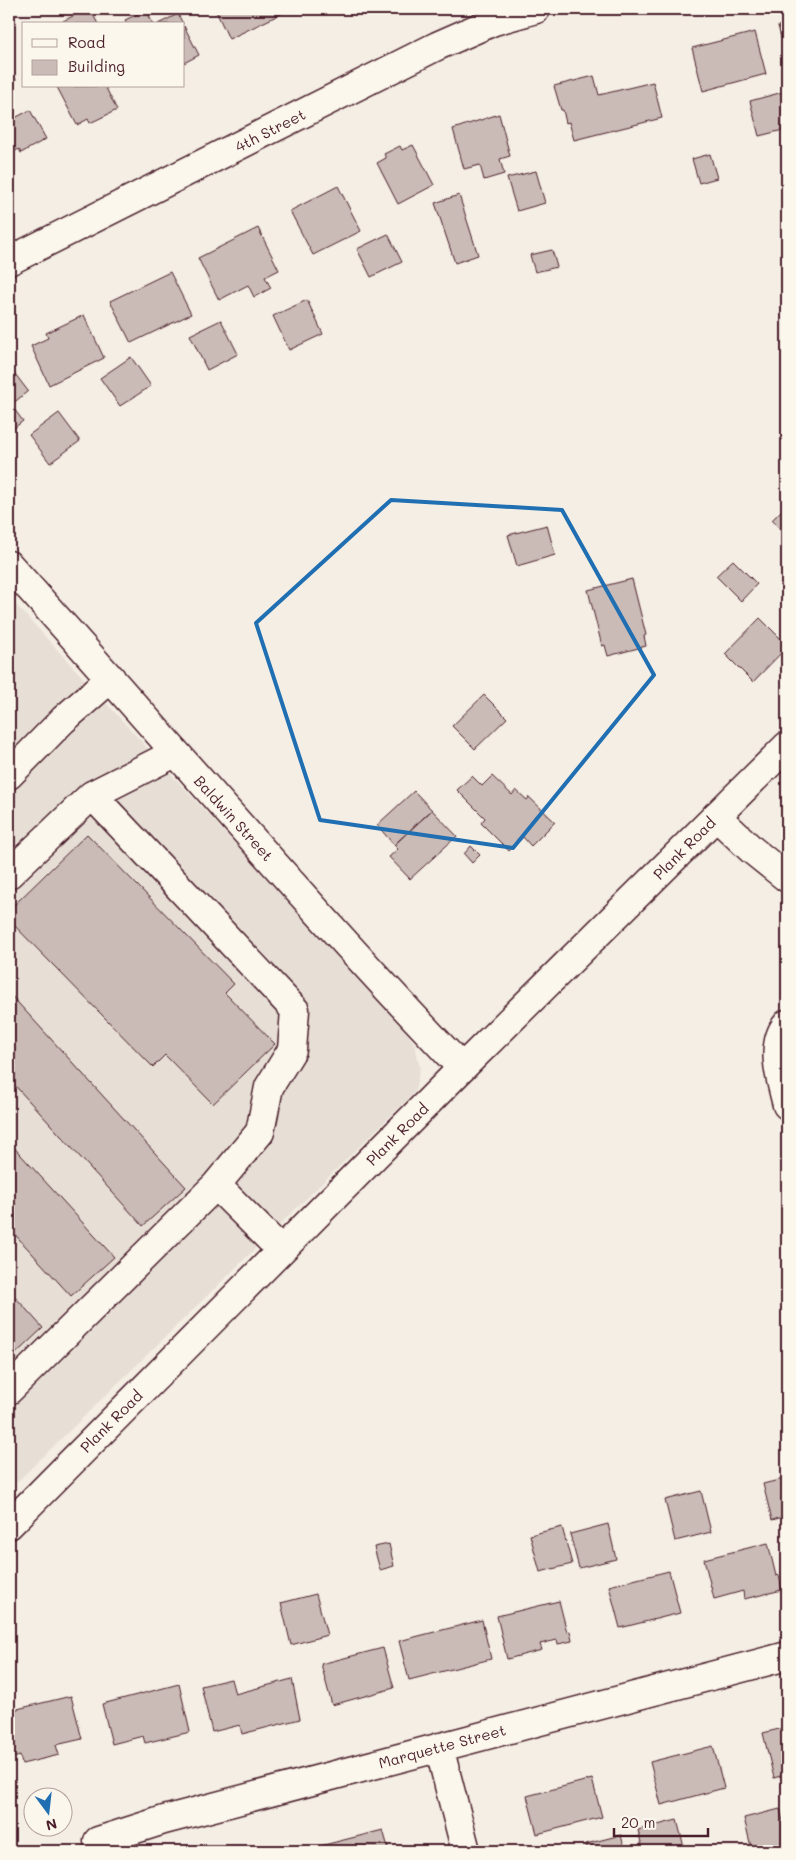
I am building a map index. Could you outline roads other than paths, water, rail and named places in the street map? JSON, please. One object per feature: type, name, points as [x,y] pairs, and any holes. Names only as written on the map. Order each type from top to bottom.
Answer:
[{"type":"street","name":"4th Street","points":[[9,261],[437,46],[494,21],[536,9]]},
{"type":"street","name":"Baldwin Street","points":[[9,565],[111,678],[175,753],[462,1068]]},
{"type":"street","points":[[9,775],[63,720],[111,678]]},
{"type":"street","name":"Plank Road","points":[[9,1525],[462,1068],[787,746]]},
{"type":"street","points":[[9,874],[92,795],[175,753]]},
{"type":"street","points":[[9,1390],[216,1185],[260,1132],[269,1087],[292,1050],[295,1010],[92,795]]},
{"type":"street","points":[[716,816],[752,850],[787,878]]},
{"type":"street","points":[[787,1024],[783,1029],[778,1049],[778,1069],[787,1105]]},
{"type":"street","points":[[216,1185],[281,1250]]},
{"type":"street","name":"Marquette Street","points":[[98,1841],[164,1820],[787,1656]]},
{"type":"street","points":[[439,1747],[466,1851]]}]
